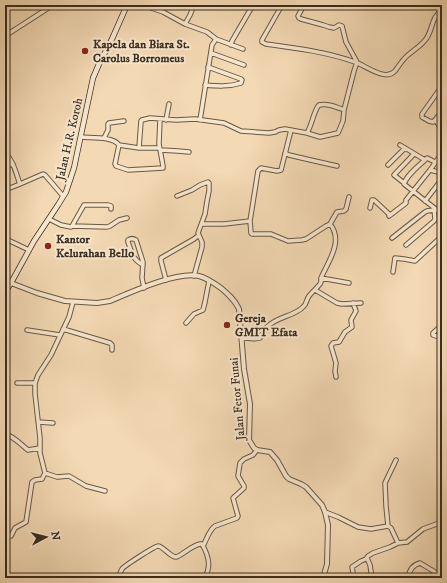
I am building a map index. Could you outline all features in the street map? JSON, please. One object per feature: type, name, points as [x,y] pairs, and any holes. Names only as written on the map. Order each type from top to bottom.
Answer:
[{"type":"main road","name":"Jalan H.R. Koroh","points":[[5,291],[68,186],[73,173],[93,78],[127,5]]},
{"type":"street","points":[[5,36],[53,5]]},
{"type":"street","points":[[143,5],[163,12],[185,24],[207,32],[216,39],[243,49]]},
{"type":"street","points":[[185,24],[194,5]]},
{"type":"street","points":[[231,45],[253,5]]},
{"type":"street","points":[[282,5],[267,30],[262,42],[266,44],[316,52],[357,62],[376,72],[385,74],[392,74],[402,60],[426,40],[433,22],[442,10]]},
{"type":"street","points":[[139,148],[141,120],[150,118],[166,120],[192,119],[224,123],[241,131],[269,133],[285,129],[320,137],[338,134],[343,122],[344,110],[357,62],[346,42],[342,26],[339,25],[334,28],[299,18],[298,16],[304,5]]},
{"type":"street","points":[[200,120],[212,45],[216,39]]},
{"type":"street","points":[[211,53],[244,65]]},
{"type":"street","points":[[205,85],[226,86],[236,85],[242,82],[241,79],[208,67]]},
{"type":"street","points":[[442,86],[422,115],[425,119],[431,122],[435,120],[442,111]]},
{"type":"street","points":[[166,120],[169,104]]},
{"type":"street","points":[[307,133],[319,105],[330,105],[344,110]]},
{"type":"street","points":[[119,145],[115,165],[118,168],[128,170],[163,168],[159,134],[160,119]]},
{"type":"street","points":[[435,120],[442,129]]},
{"type":"street","points":[[104,138],[108,130],[109,123],[124,121]]},
{"type":"street","points":[[291,130],[281,170],[259,169],[250,221],[252,234],[271,234],[288,241],[305,240],[330,224],[337,212],[346,209],[349,197]]},
{"type":"street","points":[[81,137],[104,138],[115,141],[119,145],[139,148],[189,152]]},
{"type":"street","points":[[400,145],[425,160]]},
{"type":"street","points":[[388,165],[405,148]]},
{"type":"street","points":[[5,153],[13,164],[20,184]]},
{"type":"street","points":[[285,153],[337,166]]},
{"type":"street","points":[[370,208],[372,200],[374,200],[390,215],[406,203],[406,200],[442,153]]},
{"type":"street","points":[[414,154],[394,175],[442,214]]},
{"type":"street","points":[[404,183],[409,175],[425,160],[428,158],[435,162]]},
{"type":"street","points":[[5,166],[13,164]]},
{"type":"street","points":[[430,170],[442,173]]},
{"type":"street","points":[[5,190],[44,174],[63,196]]},
{"type":"street","points":[[426,201],[442,179]]},
{"type":"street","points":[[166,280],[161,258],[194,239],[198,235],[206,214],[209,183],[205,183],[176,196]]},
{"type":"street","points":[[72,226],[84,205],[108,205],[111,206],[111,209]]},
{"type":"street","points":[[392,238],[427,210],[434,209]]},
{"type":"street","points":[[406,245],[434,221],[434,209]]},
{"type":"street","points":[[49,219],[69,227],[107,227],[119,220],[127,218]]},
{"type":"street","points":[[202,224],[224,224],[250,221]]},
{"type":"street","points":[[242,339],[260,338],[270,324],[303,307],[307,302],[308,297],[321,282],[321,278],[334,253],[336,242],[335,233],[330,224]]},
{"type":"street","points":[[194,276],[202,247],[202,242],[198,235]]},
{"type":"street","points":[[393,272],[395,258],[415,261],[442,236]]},
{"type":"street","points":[[143,265],[135,259],[128,240],[132,238],[136,240],[143,265],[142,278],[144,288]]},
{"type":"street","points":[[5,241],[10,241],[29,250]]},
{"type":"street","name":"Jalan Fetor Funai","points":[[11,283],[65,301],[102,303],[166,280],[188,275],[200,277],[209,281],[232,297],[238,306],[244,374],[250,404],[248,437],[252,446],[257,450],[270,452],[277,460],[286,476],[292,481],[306,487],[325,512],[328,525],[328,564],[323,578]]},
{"type":"street","points":[[321,278],[349,283]]},
{"type":"street","points":[[186,322],[194,314],[203,310],[206,302],[209,281]]},
{"type":"street","points":[[315,290],[337,303],[361,303]]},
{"type":"street","points":[[5,535],[11,536],[15,528],[26,522],[32,482],[34,480],[42,479],[45,473],[41,458],[34,388],[38,375],[51,355],[69,317],[73,302]]},
{"type":"street","points":[[336,377],[336,363],[331,346],[333,343],[339,342],[345,332],[352,327],[351,320],[356,311],[353,303]]},
{"type":"street","points":[[442,325],[433,333],[433,335],[442,338]]},
{"type":"street","points":[[63,329],[108,342],[112,345],[112,350]]},
{"type":"street","points":[[27,330],[60,335]]},
{"type":"street","points":[[17,383],[35,383]]},
{"type":"street","points":[[38,422],[53,423]]},
{"type":"street","points":[[5,434],[20,442],[28,450],[40,448]]},
{"type":"street","points":[[203,546],[212,527],[237,518],[238,516],[233,499],[244,488],[238,476],[240,463],[244,459],[253,455],[257,450]]},
{"type":"street","points":[[396,460],[385,483],[388,526],[393,532],[398,543]]},
{"type":"street","points":[[45,473],[57,476],[69,476],[86,486],[105,491]]},
{"type":"street","points":[[325,512],[358,527],[371,529],[388,526]]},
{"type":"street","points":[[354,578],[352,567],[373,553],[398,543],[407,542],[422,529],[442,522]]},
{"type":"street","points":[[119,578],[120,572],[123,568],[156,546],[159,546],[176,557],[195,545],[200,544],[203,546]]},
{"type":"street","points":[[203,546],[209,565],[204,578]]},
{"type":"street","points":[[367,558],[370,565],[372,578]]},
{"type":"street","points":[[408,578],[410,570],[419,564],[422,564],[442,578]]},
{"type":"place","name":"Kapela dan Biara St. Carolus Borromeus","points":[[85,51]]},
{"type":"place","name":"Kantor Kelurahan Bello","points":[[48,246]]},
{"type":"place","name":"Gereja GMIT Efata","points":[[227,325]]}]
